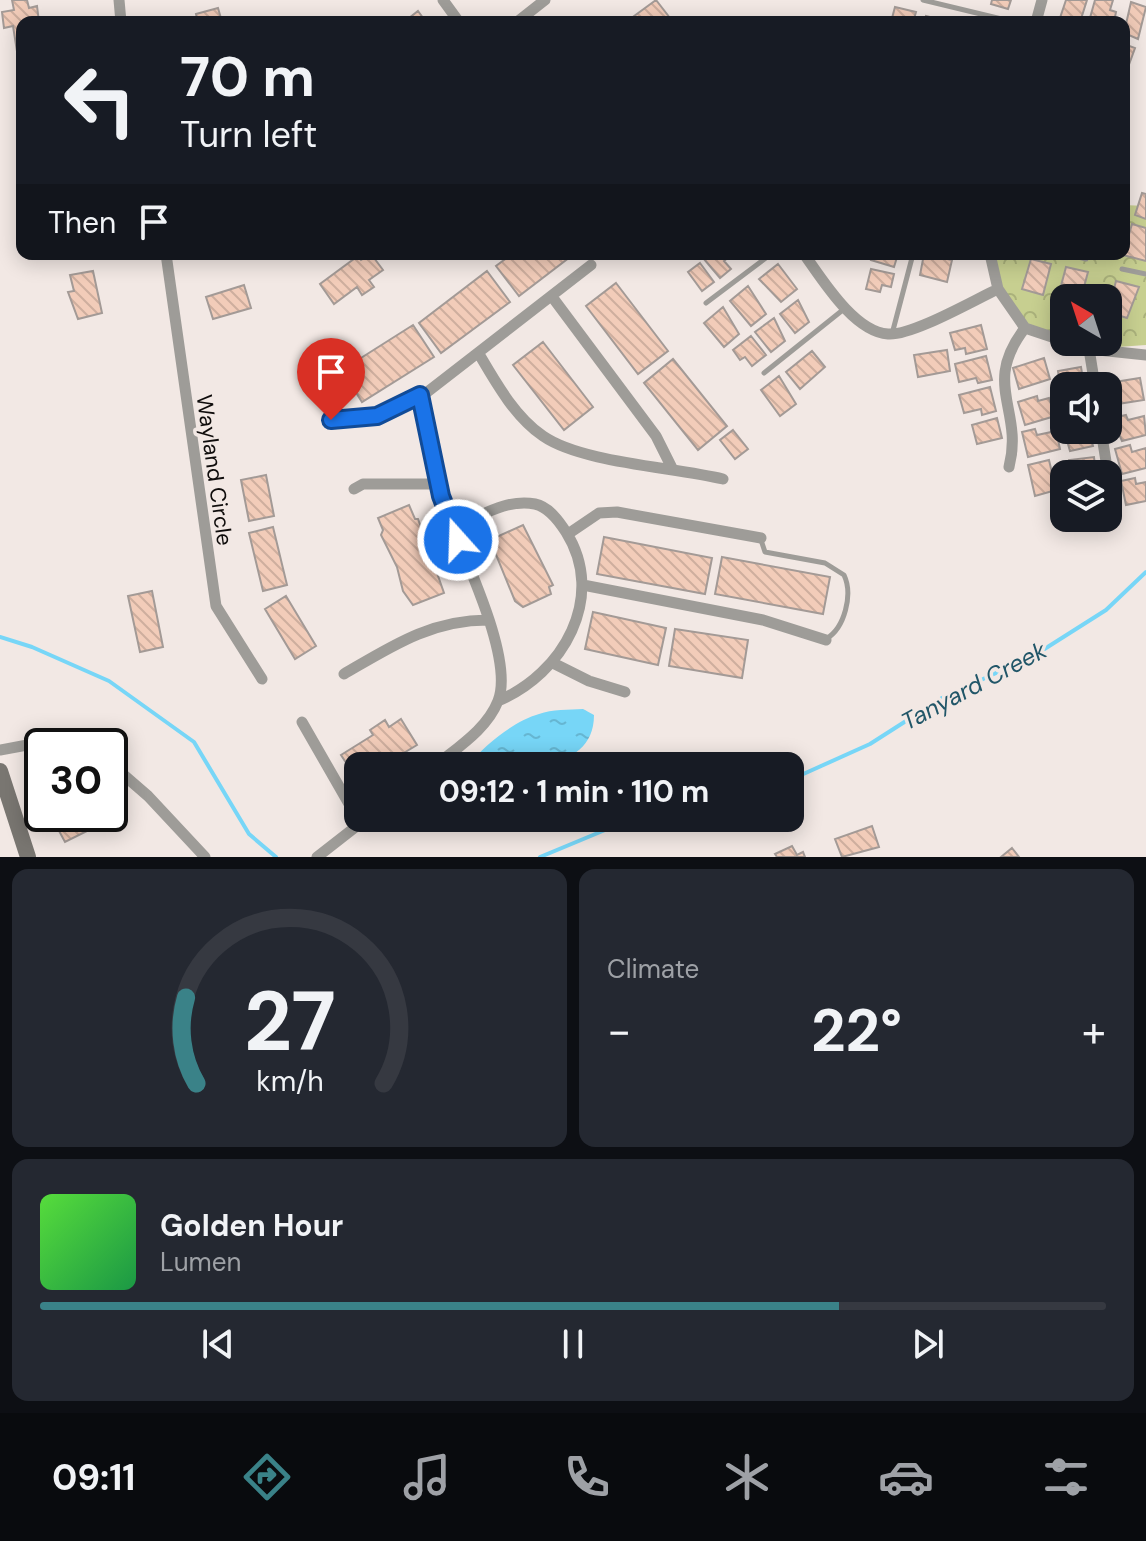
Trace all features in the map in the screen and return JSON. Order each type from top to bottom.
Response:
[{"type":"street","points":[[525,16],[545,0]]},
{"type":"street","name":"Wayland Circle","points":[[167,260],[216,606],[262,679]]},
{"type":"street","points":[[809,260],[845,308],[865,325],[892,334],[924,324],[998,289]]},
{"type":"street","points":[[991,260],[998,289],[1025,328],[1050,337]]},
{"type":"street","points":[[331,420],[377,416],[420,395],[553,298],[591,265]]},
{"type":"street","points":[[553,298],[656,436],[672,468]]},
{"type":"street","points":[[1009,467],[1014,450],[1004,362],[1025,328]]},
{"type":"street","points":[[1122,352],[1146,355]]},
{"type":"street","points":[[479,354],[511,403],[547,439],[576,450],[723,479]]},
{"type":"street","points":[[420,395],[438,484],[488,620],[500,667],[498,701],[483,726],[452,752]]},
{"type":"street","points":[[354,489],[363,484],[438,484]]},
{"type":"street","points":[[454,527],[493,509],[516,503],[535,503],[551,512],[578,553],[583,585],[570,635],[553,663],[536,681],[498,701]]},
{"type":"street","points":[[568,534],[599,513],[617,512],[761,538]]},
{"type":"street","points":[[583,585],[763,620],[826,640]]},
{"type":"street","points":[[344,674],[418,631],[458,620],[488,620]]},
{"type":"street","points":[[553,663],[589,681],[625,692]]},
{"type":"street","points":[[302,722],[344,788]]},
{"type":"street","points":[[0,750],[24,746]]},
{"type":"street","points":[[0,771],[28,857]]},
{"type":"street","points":[[128,779],[205,857]]},
{"type":"street","points":[[317,857],[349,832]]},
{"type":"lane","points":[[923,0],[989,16]]},
{"type":"lane","points":[[706,303],[763,260]]},
{"type":"lane","points":[[892,334],[911,260]]},
{"type":"lane","points":[[1122,269],[1146,274]]},
{"type":"lane","points":[[764,373],[845,308]]},
{"type":"lane","points":[[761,538],[765,552],[825,563],[844,575],[847,606],[842,623],[826,640]]},
{"type":"green space","points":[[1130,205],[1146,206],[1146,345],[1122,347],[1122,284],[1050,284],[1050,335],[1019,320],[1007,302],[996,260],[1130,260]]},
{"type":"water","points":[[583,709],[594,715],[590,735],[580,749],[575,752],[480,752],[519,722],[549,711]]},
{"type":"building","points":[[12,0],[27,0],[29,8],[37,6],[38,16],[16,16],[16,45],[13,26],[4,28],[2,12],[14,10]]},
{"type":"building","points":[[656,0],[668,16],[634,16]]},
{"type":"building","points":[[992,0],[1011,0],[1008,9],[991,4]]},
{"type":"building","points":[[1066,0],[1087,0],[1082,16],[1061,16]]},
{"type":"building","points":[[1095,0],[1113,0],[1110,10],[1116,12],[1115,16],[1091,16]]},
{"type":"building","points":[[1131,2],[1146,7],[1138,39],[1130,36],[1128,16]]},
{"type":"building","points":[[895,7],[916,12],[915,16],[893,16]]},
{"type":"building","points":[[218,8],[220,16],[196,16]]},
{"type":"building","points":[[1142,193],[1146,194],[1146,219],[1135,215]]},
{"type":"building","points":[[1132,224],[1146,228],[1146,261],[1130,257]]},
{"type":"building","points":[[353,260],[376,260],[383,270],[369,280],[374,287],[362,295],[357,287],[334,304],[320,284]]},
{"type":"building","points":[[504,260],[566,260],[519,296],[496,266]]},
{"type":"building","points":[[705,260],[725,260],[731,269],[720,278]]},
{"type":"building","points":[[871,260],[896,260],[894,267]]},
{"type":"building","points":[[923,260],[952,260],[947,282],[920,275]]},
{"type":"building","points":[[1031,260],[1051,264],[1043,295],[1022,289]]},
{"type":"building","points":[[700,263],[714,282],[702,291],[688,272]]},
{"type":"building","points":[[778,264],[797,289],[781,302],[759,279]]},
{"type":"building","points":[[1066,267],[1088,272],[1085,284],[1061,284]]},
{"type":"building","points":[[871,269],[894,274],[891,287],[882,285],[880,292],[866,289]]},
{"type":"building","points":[[93,271],[102,313],[78,319],[68,292],[74,291],[70,275]]},
{"type":"building","points":[[487,271],[510,302],[441,353],[419,323]]},
{"type":"building","points":[[1116,281],[1139,287],[1127,318],[1122,316],[1122,284],[1115,284]]},
{"type":"building","points":[[616,283],[668,351],[638,374],[586,306]]},
{"type":"building","points":[[244,285],[251,308],[213,319],[206,297]]},
{"type":"building","points":[[748,286],[766,314],[751,326],[730,301]]},
{"type":"building","points":[[798,300],[809,322],[795,333],[780,314]]},
{"type":"building","points":[[723,307],[739,334],[724,347],[704,323]]},
{"type":"building","points":[[774,318],[785,341],[771,352],[755,332]]},
{"type":"building","points":[[413,325],[434,357],[362,402],[342,370]]},
{"type":"building","points":[[981,325],[987,349],[966,354],[965,348],[955,350],[950,333]]},
{"type":"building","points":[[751,336],[766,355],[752,366],[745,357],[740,360],[733,350]]},
{"type":"building","points":[[543,342],[593,407],[564,430],[513,365]]},
{"type":"building","points":[[947,350],[950,371],[918,377],[914,355]]},
{"type":"building","points":[[812,351],[825,367],[800,389],[786,372]]},
{"type":"building","points":[[986,356],[992,380],[978,383],[976,378],[959,382],[955,364]]},
{"type":"building","points":[[1044,358],[1050,379],[1019,389],[1013,368]]},
{"type":"building","points":[[673,359],[727,426],[698,450],[644,383]]},
{"type":"building","points":[[1081,367],[1082,372],[1058,372]]},
{"type":"building","points":[[779,376],[796,404],[780,416],[761,390]]},
{"type":"building","points":[[1140,378],[1144,400],[1122,403],[1122,381]]},
{"type":"building","points":[[990,387],[996,411],[982,415],[981,409],[964,413],[959,395]]},
{"type":"building","points":[[1037,396],[1038,401],[1049,398],[1050,418],[1025,425],[1018,402]]},
{"type":"building","points":[[1126,415],[1128,420],[1144,416],[1146,435],[1122,441],[1122,416]]},
{"type":"building","points":[[997,418],[1002,438],[977,444],[972,425]]},
{"type":"building","points":[[1035,429],[1037,435],[1050,432],[1050,444],[1059,444],[1060,449],[1028,457],[1022,432]]},
{"type":"building","points":[[733,430],[748,449],[735,459],[720,440]]},
{"type":"building","points":[[1068,444],[1092,444],[1093,446],[1070,451]]},
{"type":"building","points":[[1130,445],[1132,452],[1146,448],[1146,468],[1122,474],[1122,460],[1118,460],[1115,449]]},
{"type":"building","points":[[1049,460],[1050,492],[1035,496],[1028,465]]},
{"type":"building","points":[[266,475],[274,516],[249,521],[241,480]]},
{"type":"building","points":[[1135,478],[1136,484],[1146,482],[1146,501],[1126,505],[1122,481]]},
{"type":"building","points":[[409,505],[415,519],[418,519],[444,593],[413,605],[403,591],[397,567],[381,535],[383,530],[378,518]]},
{"type":"building","points":[[523,525],[553,585],[549,587],[551,594],[523,607],[515,601],[490,540]]},
{"type":"building","points":[[273,527],[287,585],[263,591],[249,533]]},
{"type":"building","points":[[604,537],[712,558],[705,594],[597,574]]},
{"type":"building","points":[[722,557],[830,577],[823,614],[715,594]]},
{"type":"building","points":[[152,591],[163,647],[140,652],[128,596]]},
{"type":"building","points":[[286,596],[316,646],[295,659],[265,609]]},
{"type":"building","points":[[593,612],[666,628],[658,665],[585,649]]},
{"type":"building","points":[[675,629],[748,640],[742,678],[669,666]]},
{"type":"building","points":[[401,719],[417,745],[405,752],[346,752],[373,735],[370,730],[385,720],[389,727]]},
{"type":"building","points":[[872,826],[879,847],[842,857],[835,839]]},
{"type":"building","points":[[60,832],[85,832],[65,842]]},
{"type":"building","points":[[792,846],[797,855],[803,852],[805,857],[777,857],[775,854]]},
{"type":"building","points":[[1012,848],[1019,857],[1001,857]]},
{"type":"waterway","name":"Tanyard Creek","points":[[804,774],[870,744],[942,698],[1035,655],[1106,610],[1146,572]]},
{"type":"waterway","name":"Tanyard Creek","points":[[0,637],[32,647],[109,681],[194,742],[249,834],[276,857]]},
{"type":"waterway","name":"Tanyard Creek","points":[[540,857],[600,832]]},
{"type":"route","points":[[331,420],[360,420],[377,416],[420,395],[441,496],[458,540]]}]
